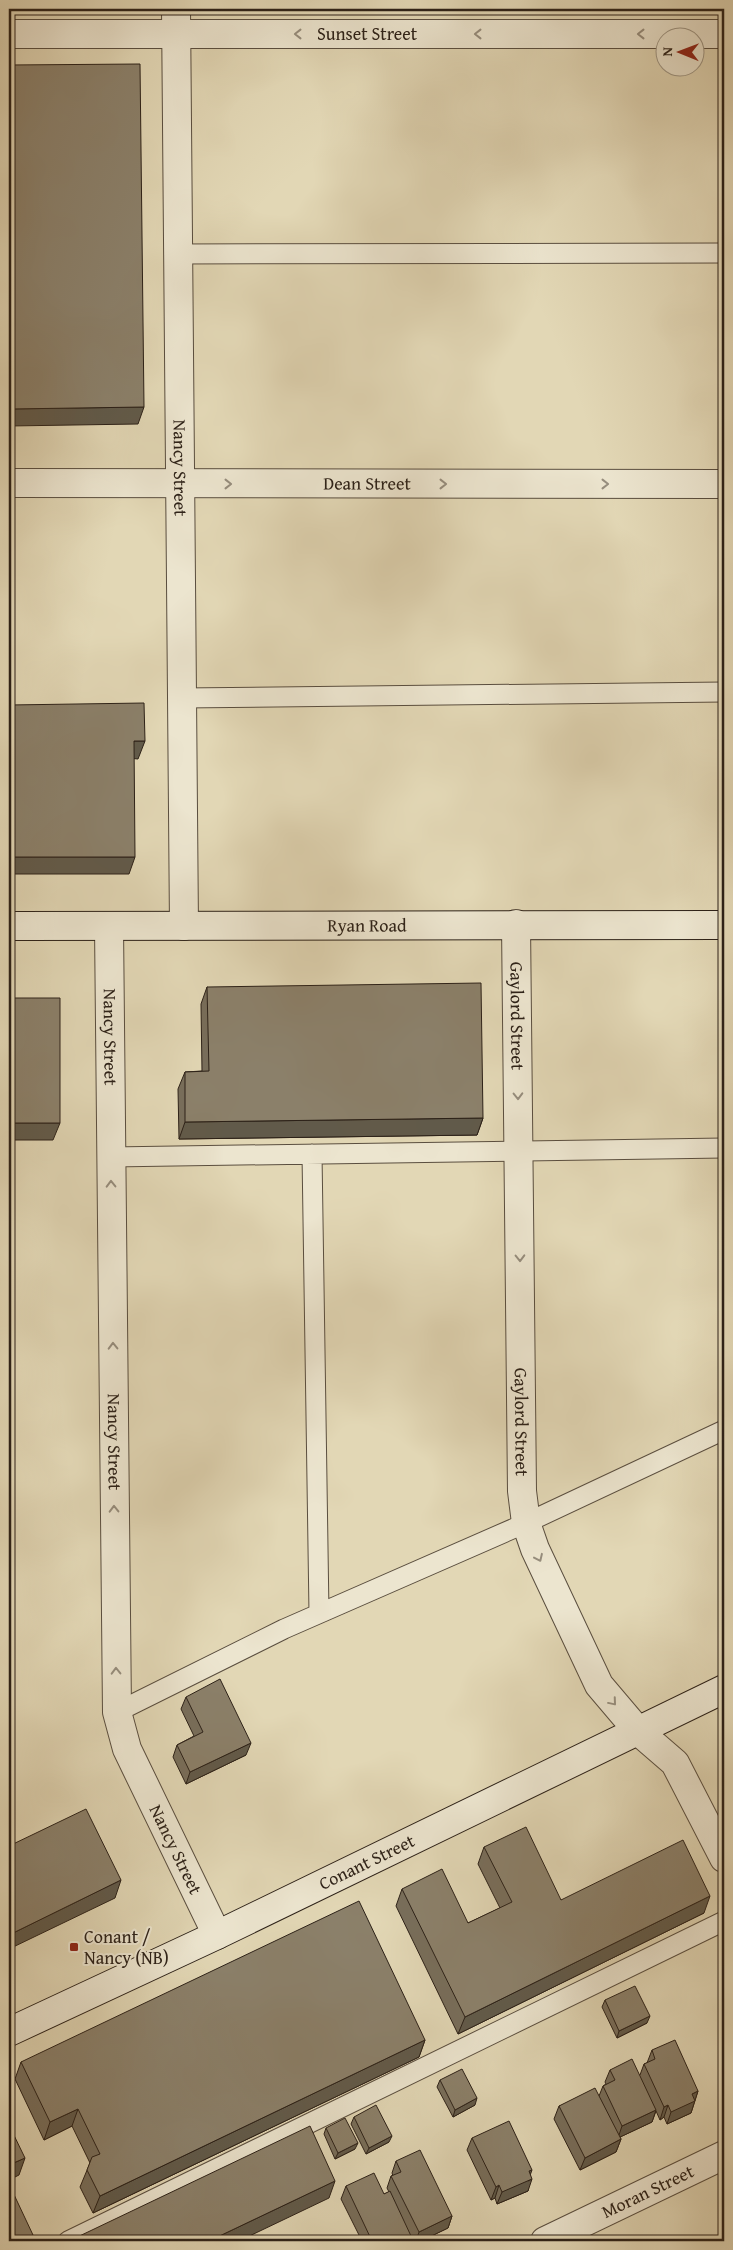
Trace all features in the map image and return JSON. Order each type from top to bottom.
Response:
[{"type":"street","name":"Sunset Street","points":[[9,34],[176,22],[724,34]]},
{"type":"street","name":"Nancy Street","points":[[176,22],[184,926]]},
{"type":"street","name":"Dean Street","points":[[9,483],[724,484]]},
{"type":"street","name":"Ryan Road","points":[[9,926],[516,924],[724,926]]},
{"type":"street","name":"Gaylord Street","points":[[516,924],[522,1491],[526,1523],[535,1549],[599,1685],[638,1731],[675,1763],[724,1858]]},
{"type":"street","name":"Nancy Street","points":[[109,926],[118,1716],[127,1749],[217,1935]]},
{"type":"street","name":"Conant Street","points":[[9,2032],[217,1935],[724,1689]]},
{"type":"street","name":"Moran Street","points":[[545,2241],[724,2155]]},
{"type":"lane","points":[[177,254],[724,253]]},
{"type":"lane","points":[[181,698],[724,692]]},
{"type":"lane","points":[[111,1157],[724,1148]]},
{"type":"lane","points":[[312,1154],[319,1614]]},
{"type":"lane","points":[[118,1716],[319,1614],[526,1523],[724,1430]]},
{"type":"lane","points":[[68,2241],[724,1922]]},
{"type":"building","points":[[140,64],[144,407],[9,409],[9,65]]},
{"type":"building","points":[[144,703],[145,741],[134,741],[135,857],[9,857],[9,705]]},
{"type":"building","points":[[481,983],[483,1118],[185,1122],[185,1072],[209,1071],[207,987]]},
{"type":"building","points":[[9,998],[60,998],[60,1123],[9,1123]]},
{"type":"building","points":[[220,1679],[251,1743],[190,1772],[177,1745],[203,1732],[186,1697]]},
{"type":"building","points":[[86,1809],[121,1880],[9,1935],[9,1846]]},
{"type":"building","points":[[526,1827],[561,1900],[683,1840],[710,1896],[465,2017],[402,1889],[442,1869],[468,1923],[512,1902],[484,1847]]},
{"type":"building","points":[[359,1901],[425,2040],[100,2196],[87,2170],[92,2157],[100,2154],[78,2109],[50,2122],[21,2062]]},
{"type":"building","points":[[635,1986],[650,2016],[619,2031],[605,2000]]},
{"type":"building","points":[[675,2040],[698,2091],[692,2094],[695,2101],[671,2112],[668,2105],[664,2107],[644,2064],[655,2059],[652,2050]]},
{"type":"building","points":[[632,2059],[656,2110],[622,2126],[603,2086],[615,2080],[610,2070]]},
{"type":"building","points":[[462,2069],[477,2098],[455,2110],[440,2080]]},
{"type":"building","points":[[595,2088],[621,2139],[585,2158],[559,2106]]},
{"type":"building","points":[[376,2105],[392,2136],[369,2148],[354,2117]]},
{"type":"building","points":[[345,2118],[358,2143],[338,2153],[326,2128]]},
{"type":"building","points":[[509,2121],[532,2170],[529,2171],[532,2179],[502,2192],[499,2185],[496,2187],[472,2138]]},
{"type":"building","points":[[9,2125],[25,2158],[9,2165]]},
{"type":"building","points":[[310,2126],[335,2181],[209,2241],[69,2241]]},
{"type":"building","points":[[420,2150],[452,2216],[419,2232],[391,2176],[401,2172],[396,2161]]},
{"type":"building","points":[[374,2173],[384,2194],[390,2191],[411,2236],[400,2241],[372,2241],[346,2186]]},
{"type":"building","points":[[9,2184],[33,2235],[19,2241],[9,2241]]},
{"type":"place","name":"Conant / Nancy (NB)","points":[[74,1947]]}]
